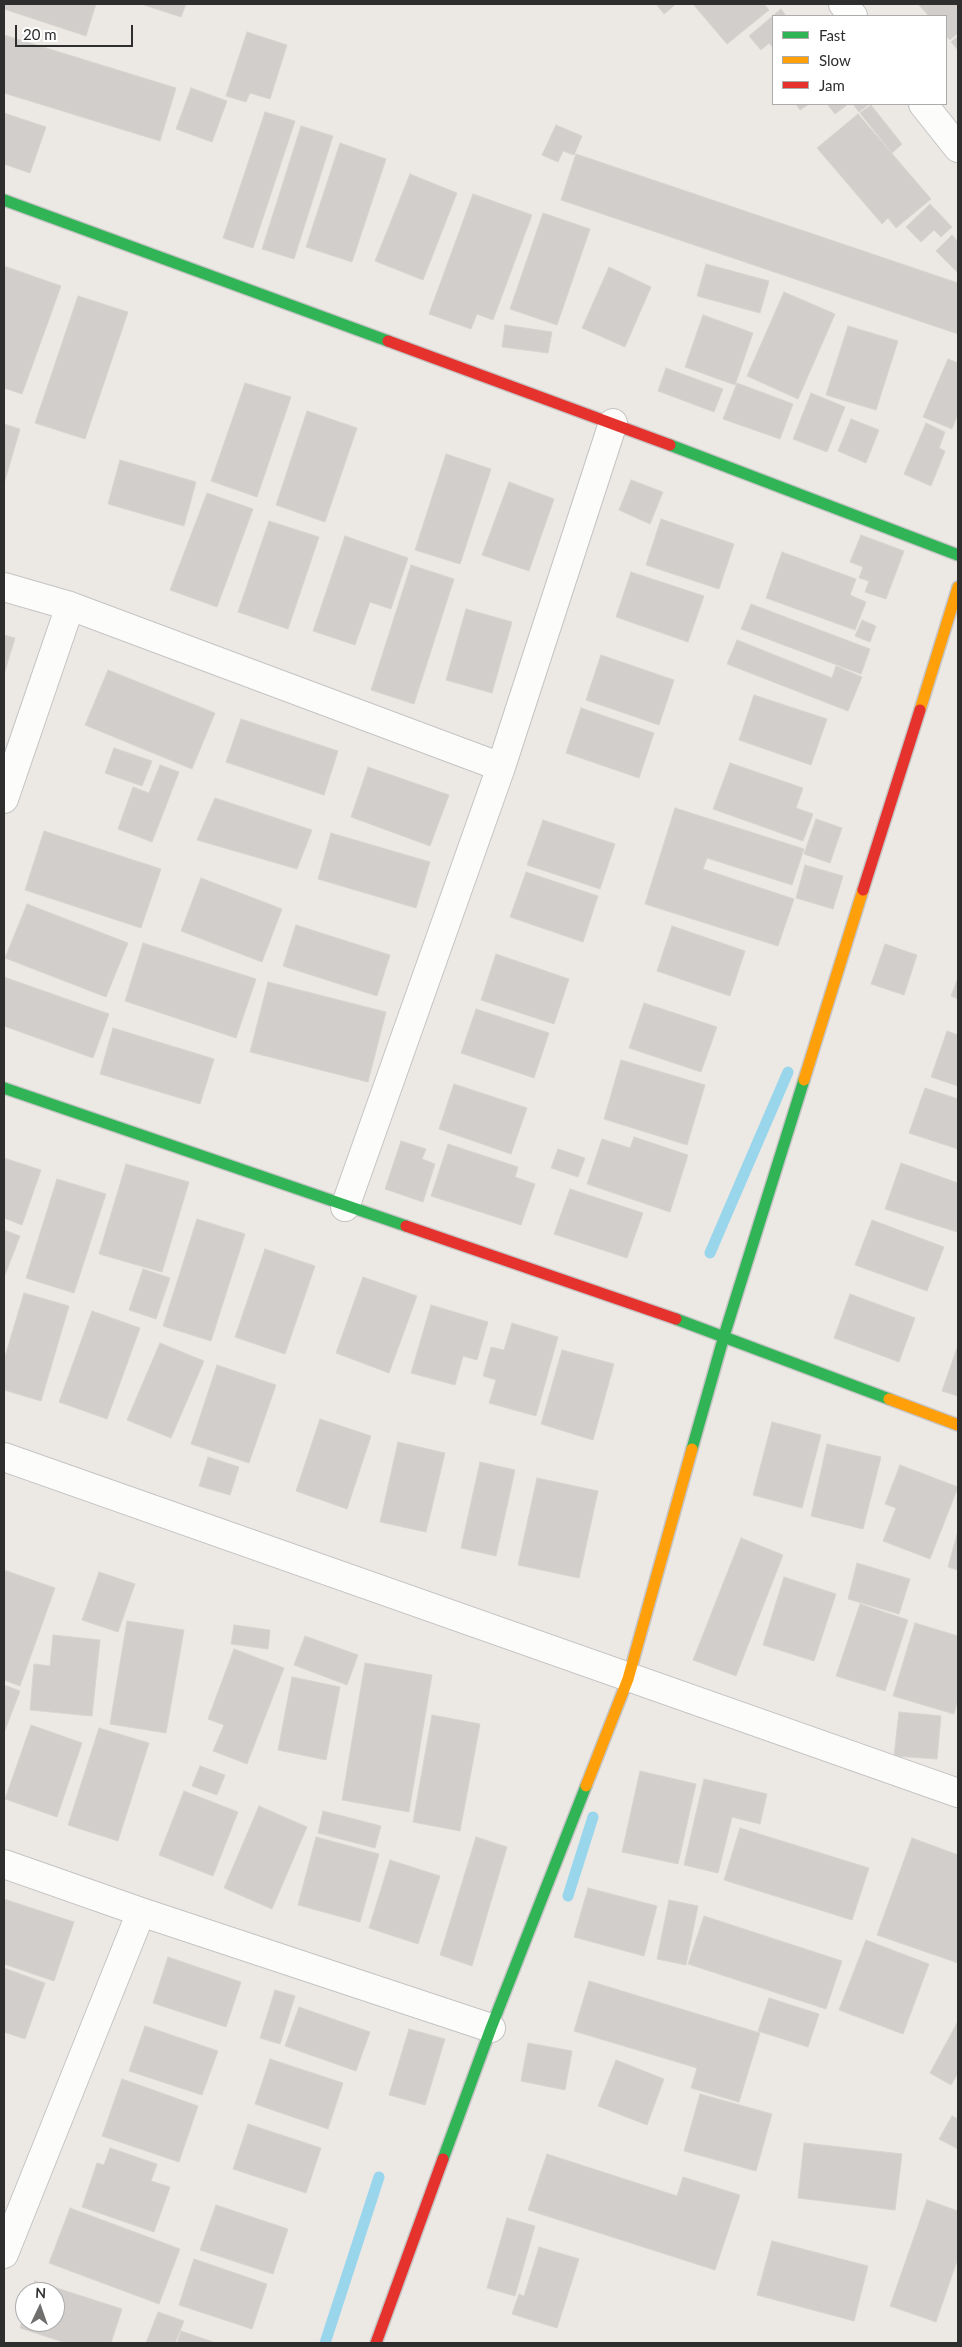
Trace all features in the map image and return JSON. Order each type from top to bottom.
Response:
[{"type":"street","points":[[844,4],[852,15]]},
{"type":"street","points":[[924,105],[958,148]]},
{"type":"street","points":[[4,200],[613,423],[958,555]]},
{"type":"street","points":[[345,1207],[501,767],[613,423]]},
{"type":"street","points":[[4,587],[70,606],[501,767]]},
{"type":"street","points":[[376,2343],[491,2028],[628,1678],[724,1336],[958,587]]},
{"type":"street","points":[[4,799],[70,606]]},
{"type":"street","points":[[4,1088],[724,1336],[958,1425]]},
{"type":"street","points":[[4,1457],[958,1793]]},
{"type":"street","points":[[4,1864],[141,1912],[491,2028]]},
{"type":"street","points":[[4,2254],[141,1912]]},
{"type":"building","points":[[4,4],[96,4],[86,36],[4,9]]},
{"type":"building","points":[[141,4],[186,4],[181,17]]},
{"type":"building","points":[[656,4],[676,4],[664,14]]},
{"type":"building","points":[[693,4],[764,4],[769,10],[727,44]]},
{"type":"building","points":[[918,4],[958,4],[958,33],[950,40],[947,37],[947,15],[928,15]]},
{"type":"building","points":[[781,9],[785,15],[774,15]]},
{"type":"building","points":[[772,17],[772,47],[769,43],[761,50],[749,36]]},
{"type":"building","points":[[247,32],[287,45],[270,99],[250,93],[246,102],[226,96]]},
{"type":"building","points":[[4,35],[176,88],[160,141],[4,93]]},
{"type":"building","points":[[958,36],[958,50],[951,42]]},
{"type":"building","points":[[191,88],[227,101],[212,142],[176,129]]},
{"type":"building","points":[[797,105],[808,105],[800,110]]},
{"type":"building","points":[[828,105],[847,105],[835,114]]},
{"type":"building","points":[[854,105],[868,105],[859,112]]},
{"type":"building","points":[[871,105],[902,144],[892,153],[860,113]]},
{"type":"building","points":[[265,112],[295,121],[253,248],[223,238]]},
{"type":"building","points":[[4,113],[46,127],[30,173],[4,164]]},
{"type":"building","points":[[858,114],[931,199],[896,228],[888,218],[882,224],[817,148]]},
{"type":"building","points":[[556,125],[582,136],[574,155],[563,151],[558,162],[542,155]]},
{"type":"building","points":[[301,126],[333,136],[294,259],[262,249]]},
{"type":"building","points":[[340,143],[386,159],[352,262],[306,247]]},
{"type":"building","points":[[576,154],[958,283],[958,334],[561,200]]},
{"type":"building","points":[[410,174],[457,193],[423,280],[375,261]]},
{"type":"building","points":[[473,194],[532,215],[493,320],[477,314],[471,329],[429,314]]},
{"type":"building","points":[[930,204],[952,227],[941,237],[934,230],[921,242],[906,227]]},
{"type":"building","points":[[543,213],[590,229],[557,325],[510,309]]},
{"type":"building","points":[[952,235],[958,242],[958,273],[936,251]]},
{"type":"building","points":[[706,264],[769,281],[760,313],[697,296]]},
{"type":"building","points":[[4,266],[61,286],[22,394],[4,388]]},
{"type":"building","points":[[609,267],[651,287],[625,347],[582,328]]},
{"type":"building","points":[[784,292],[835,314],[798,399],[747,376]]},
{"type":"building","points":[[78,296],[128,312],[85,439],[35,423]]},
{"type":"building","points":[[703,315],[753,333],[735,385],[685,367]]},
{"type":"building","points":[[505,325],[552,332],[548,353],[502,347]]},
{"type":"building","points":[[848,326],[898,341],[876,410],[826,395]]},
{"type":"building","points":[[948,359],[958,363],[958,414],[952,429],[923,417]]},
{"type":"building","points":[[666,368],[723,389],[714,412],[658,391]]},
{"type":"building","points":[[245,383],[291,397],[257,497],[211,481]]},
{"type":"building","points":[[737,383],[793,404],[780,439],[723,419]]},
{"type":"building","points":[[811,393],[845,407],[827,452],[793,439]]},
{"type":"building","points":[[307,411],[357,428],[325,522],[276,505]]},
{"type":"building","points":[[851,419],[879,430],[866,463],[838,451]]},
{"type":"building","points":[[926,423],[945,432],[939,448],[945,451],[931,486],[904,474]]},
{"type":"building","points":[[4,424],[20,429],[4,484]]},
{"type":"building","points":[[446,454],[491,469],[460,564],[415,550]]},
{"type":"building","points":[[120,460],[196,482],[184,526],[108,504]]},
{"type":"building","points":[[631,480],[663,492],[650,524],[619,510]]},
{"type":"building","points":[[509,482],[554,499],[529,571],[482,555]]},
{"type":"building","points":[[207,493],[253,509],[217,607],[170,590]]},
{"type":"building","points":[[661,519],[734,544],[719,589],[646,565]]},
{"type":"building","points":[[269,521],[319,537],[288,629],[238,612]]},
{"type":"building","points":[[861,535],[904,551],[886,599],[865,592],[869,581],[859,578],[863,567],[850,562]]},
{"type":"building","points":[[345,536],[408,558],[391,609],[370,602],[355,645],[313,631]]},
{"type":"building","points":[[782,552],[856,579],[850,595],[866,602],[855,630],[766,598]]},
{"type":"building","points":[[411,565],[454,579],[414,704],[371,690]]},
{"type":"building","points":[[631,572],[704,596],[688,642],[616,617]]},
{"type":"building","points":[[751,604],[870,649],[861,674],[741,629]]},
{"type":"building","points":[[466,609],[512,622],[492,693],[446,680]]},
{"type":"building","points":[[862,620],[876,626],[870,642],[855,636]]},
{"type":"building","points":[[4,635],[15,638],[4,674]]},
{"type":"building","points":[[737,640],[832,678],[836,666],[862,677],[848,711],[727,664]]},
{"type":"building","points":[[601,655],[674,680],[659,725],[586,700]]},
{"type":"building","points":[[108,670],[215,713],[192,769],[85,725]]},
{"type":"building","points":[[754,695],[827,719],[811,765],[739,740]]},
{"type":"building","points":[[581,708],[654,733],[639,778],[566,753]]},
{"type":"building","points":[[241,719],[338,751],[324,795],[226,762]]},
{"type":"building","points":[[114,748],[152,761],[142,786],[105,773]]},
{"type":"building","points":[[730,763],[803,788],[796,808],[813,814],[803,841],[713,809]]},
{"type":"building","points":[[160,765],[179,772],[152,842],[118,829],[133,787],[149,793]]},
{"type":"building","points":[[368,767],[449,795],[430,846],[351,817]]},
{"type":"building","points":[[215,798],[312,830],[297,869],[197,840]]},
{"type":"building","points":[[675,808],[804,849],[792,885],[707,858],[703,869],[794,899],[778,946],[645,904]]},
{"type":"building","points":[[816,819],[842,828],[830,863],[804,854]]},
{"type":"building","points":[[543,820],[615,844],[600,889],[527,865]]},
{"type":"building","points":[[44,831],[161,869],[141,928],[25,890]]},
{"type":"building","points":[[331,833],[430,862],[416,908],[318,879]]},
{"type":"building","points":[[805,865],[843,876],[833,909],[796,898]]},
{"type":"building","points":[[526,872],[598,896],[583,942],[510,917]]},
{"type":"building","points":[[201,878],[282,909],[262,962],[181,931]]},
{"type":"building","points":[[27,904],[128,943],[106,997],[5,958]]},
{"type":"building","points":[[296,925],[390,955],[377,996],[283,966]]},
{"type":"building","points":[[672,926],[745,951],[730,996],[657,971]]},
{"type":"building","points":[[143,943],[256,979],[236,1038],[125,1001]]},
{"type":"building","points":[[885,944],[917,955],[904,995],[871,984]]},
{"type":"building","points":[[496,954],[569,979],[554,1024],[481,1000]]},
{"type":"building","points":[[4,977],[109,1014],[93,1058],[4,1026]]},
{"type":"building","points":[[958,978],[958,999],[951,996]]},
{"type":"building","points":[[268,982],[386,1012],[368,1082],[250,1052]]},
{"type":"building","points":[[644,1003],[717,1027],[701,1072],[629,1048]]},
{"type":"building","points":[[476,1009],[549,1033],[534,1078],[461,1053]]},
{"type":"building","points":[[113,1028],[214,1059],[200,1104],[100,1074]]},
{"type":"building","points":[[947,1031],[958,1035],[958,1086],[931,1077]]},
{"type":"building","points":[[621,1060],[705,1085],[687,1145],[604,1119]]},
{"type":"building","points":[[454,1084],[527,1108],[511,1154],[439,1129]]},
{"type":"building","points":[[925,1088],[958,1099],[958,1149],[909,1133]]},
{"type":"building","points":[[634,1137],[688,1155],[670,1212],[587,1184],[602,1139],[630,1148]]},
{"type":"building","points":[[401,1141],[426,1149],[422,1159],[435,1164],[423,1202],[385,1189]]},
{"type":"building","points":[[448,1144],[518,1167],[515,1177],[535,1184],[521,1225],[431,1196]]},
{"type":"building","points":[[558,1149],[585,1158],[578,1177],[551,1168]]},
{"type":"building","points":[[4,1158],[41,1170],[22,1225],[4,1218]]},
{"type":"building","points":[[901,1163],[958,1183],[957,1232],[885,1209]]},
{"type":"building","points":[[126,1164],[189,1182],[162,1272],[99,1254]]},
{"type":"building","points":[[57,1179],[106,1194],[74,1293],[26,1278]]},
{"type":"building","points":[[570,1189],[643,1213],[627,1258],[554,1234]]},
{"type":"building","points":[[197,1219],[245,1234],[211,1341],[163,1326]]},
{"type":"building","points":[[872,1220],[944,1247],[927,1291],[855,1265]]},
{"type":"building","points":[[4,1230],[20,1236],[5,1275],[4,1275]]},
{"type":"building","points":[[265,1249],[315,1266],[285,1354],[235,1337]]},
{"type":"building","points":[[143,1269],[170,1278],[156,1319],[129,1310]]},
{"type":"building","points":[[363,1277],[417,1296],[389,1373],[336,1353]]},
{"type":"building","points":[[24,1293],[69,1306],[41,1401],[4,1390],[4,1360]]},
{"type":"building","points":[[850,1294],[915,1318],[899,1362],[834,1338]]},
{"type":"building","points":[[431,1305],[488,1322],[477,1360],[463,1356],[455,1385],[411,1373]]},
{"type":"building","points":[[92,1311],[140,1328],[107,1419],[59,1402]]},
{"type":"building","points":[[512,1323],[558,1337],[536,1416],[489,1403],[496,1380],[483,1376],[491,1347],[504,1350]]},
{"type":"building","points":[[160,1343],[204,1361],[171,1438],[127,1420]]},
{"type":"building","points":[[958,1345],[958,1396],[942,1391]]},
{"type":"building","points":[[562,1350],[614,1364],[593,1440],[541,1424]]},
{"type":"building","points":[[217,1365],[276,1385],[249,1463],[191,1444]]},
{"type":"building","points":[[320,1419],[371,1436],[347,1509],[296,1491]]},
{"type":"building","points":[[772,1422],[821,1435],[802,1508],[753,1495]]},
{"type":"building","points":[[398,1442],[445,1453],[426,1532],[380,1522]]},
{"type":"building","points":[[827,1444],[881,1457],[863,1529],[811,1516]]},
{"type":"building","points":[[208,1457],[239,1467],[230,1495],[199,1486]]},
{"type":"building","points":[[480,1462],[515,1470],[496,1556],[461,1548]]},
{"type":"building","points":[[900,1465],[958,1487],[930,1559],[883,1541],[896,1508],[885,1504]]},
{"type":"building","points":[[537,1478],[598,1491],[579,1578],[518,1565]]},
{"type":"building","points":[[958,1531],[958,1570],[948,1567]]},
{"type":"building","points":[[741,1538],[783,1555],[736,1676],[693,1660]]},
{"type":"building","points":[[857,1563],[910,1579],[899,1614],[848,1599]]},
{"type":"building","points":[[4,1570],[55,1588],[20,1686],[4,1680]]},
{"type":"building","points":[[99,1572],[135,1584],[118,1632],[82,1620]]},
{"type":"building","points":[[784,1577],[836,1594],[814,1661],[763,1645]]},
{"type":"building","points":[[860,1604],[908,1620],[885,1691],[836,1676]]},
{"type":"building","points":[[127,1621],[184,1630],[166,1733],[110,1724]]},
{"type":"building","points":[[915,1623],[958,1636],[958,1699],[954,1714],[893,1696]]},
{"type":"building","points":[[234,1625],[270,1630],[268,1649],[231,1644]]},
{"type":"building","points":[[53,1635],[100,1640],[92,1716],[30,1710],[34,1664],[50,1666]]},
{"type":"building","points":[[305,1636],[358,1655],[347,1685],[294,1665]]},
{"type":"building","points":[[234,1649],[284,1668],[247,1764],[213,1751],[224,1725],[208,1719]]},
{"type":"building","points":[[365,1663],[432,1675],[409,1812],[342,1800]]},
{"type":"building","points":[[292,1677],[340,1687],[326,1760],[278,1750]]},
{"type":"building","points":[[4,1685],[20,1691],[4,1733]]},
{"type":"building","points":[[899,1712],[941,1716],[937,1759],[894,1756]]},
{"type":"building","points":[[432,1715],[480,1724],[460,1831],[413,1822]]},
{"type":"building","points":[[31,1725],[82,1743],[57,1817],[5,1799]]},
{"type":"building","points":[[99,1728],[149,1743],[118,1841],[68,1825]]},
{"type":"building","points":[[200,1766],[225,1775],[217,1795],[192,1786]]},
{"type":"building","points":[[640,1771],[696,1784],[678,1864],[622,1852]]},
{"type":"building","points":[[704,1779],[767,1794],[760,1824],[732,1817],[718,1873],[684,1865]]},
{"type":"building","points":[[184,1791],[238,1812],[213,1876],[159,1855]]},
{"type":"building","points":[[259,1806],[307,1827],[272,1909],[224,1888]]},
{"type":"building","points":[[323,1811],[381,1826],[375,1848],[318,1833]]},
{"type":"building","points":[[740,1828],[869,1868],[852,1920],[724,1880]]},
{"type":"building","points":[[316,1837],[379,1854],[360,1922],[298,1905]]},
{"type":"building","points":[[476,1837],[507,1847],[472,1966],[440,1955]]},
{"type":"building","points":[[912,1838],[958,1855],[958,1963],[877,1935]]},
{"type":"building","points":[[390,1860],[440,1876],[418,1944],[369,1928]]},
{"type":"building","points":[[588,1888],[657,1906],[644,1956],[574,1937]]},
{"type":"building","points":[[4,1899],[74,1922],[54,1981],[4,1964]]},
{"type":"building","points":[[669,1900],[698,1906],[686,1965],[657,1959]]},
{"type":"building","points":[[704,1916],[842,1961],[826,2009],[688,1964]]},
{"type":"building","points":[[866,1940],[929,1964],[903,2034],[839,2010]]},
{"type":"building","points":[[168,1957],[241,1982],[226,2027],[153,2003]]},
{"type":"building","points":[[4,1968],[45,1983],[25,2039],[4,2032]]},
{"type":"building","points":[[589,1981],[760,2033],[739,2102],[691,2088],[697,2068],[574,2031]]},
{"type":"building","points":[[275,1990],[295,1996],[280,2044],[260,2038]]},
{"type":"building","points":[[769,1998],[819,2014],[808,2047],[758,2031]]},
{"type":"building","points":[[299,2007],[370,2032],[356,2071],[285,2046]]},
{"type":"building","points":[[957,2023],[958,2073],[951,2085],[930,2073]]},
{"type":"building","points":[[145,2026],[218,2051],[202,2095],[129,2071]]},
{"type":"building","points":[[409,2029],[445,2039],[425,2105],[389,2095]]},
{"type":"building","points":[[528,2043],[572,2051],[565,2090],[521,2081]]},
{"type":"building","points":[[270,2059],[343,2083],[328,2129],[255,2104]]},
{"type":"building","points":[[616,2060],[664,2079],[647,2125],[598,2106]]},
{"type":"building","points":[[122,2079],[198,2106],[179,2162],[102,2136]]},
{"type":"building","points":[[700,2094],[772,2114],[756,2171],[684,2151]]},
{"type":"building","points":[[952,2116],[958,2119],[958,2149],[939,2139]]},
{"type":"building","points":[[248,2124],[321,2148],[306,2193],[233,2169]]},
{"type":"building","points":[[804,2143],[902,2154],[895,2210],[798,2198]]},
{"type":"building","points":[[110,2148],[157,2164],[151,2181],[170,2187],[154,2232],[82,2207],[97,2163],[104,2165]]},
{"type":"building","points":[[547,2154],[677,2196],[683,2177],[740,2195],[715,2270],[528,2210]]},
{"type":"building","points":[[927,2200],[958,2211],[958,2258],[936,2322],[890,2306]]},
{"type":"building","points":[[216,2205],[288,2229],[273,2274],[200,2250]]},
{"type":"building","points":[[70,2208],[180,2249],[159,2304],[49,2263]]},
{"type":"building","points":[[507,2218],[535,2226],[515,2296],[487,2288]]},
{"type":"building","points":[[772,2241],[868,2266],[854,2321],[757,2295]]},
{"type":"building","points":[[539,2247],[579,2259],[557,2328],[512,2314],[519,2294],[524,2296]]},
{"type":"building","points":[[194,2259],[267,2284],[252,2329],[179,2305]]},
{"type":"building","points":[[65,2291],[122,2309],[111,2343],[66,2343],[32,2332],[65,2332]]},
{"type":"building","points":[[158,2312],[184,2321],[175,2343],[146,2343]]},
{"type":"building","points":[[181,2331],[216,2343],[177,2343]]},
{"type":"waterway","points":[[710,1253],[788,1072]]},
{"type":"waterway","points":[[568,1896],[593,1817]]},
{"type":"waterway","points":[[325,2343],[379,2177]]},
{"type":"traffic: fast","points":[[4,200],[388,341]]},
{"type":"traffic: fast","points":[[670,445],[958,555]]},
{"type":"traffic: fast","points":[[692,1449],[724,1336],[804,1080]]},
{"type":"traffic: fast","points":[[4,1088],[406,1226]]},
{"type":"traffic: fast","points":[[676,1319],[889,1399]]},
{"type":"traffic: fast","points":[[443,2159],[491,2028],[586,1786]]},
{"type":"traffic: slow","points":[[920,710],[958,587]]},
{"type":"traffic: slow","points":[[804,1080],[863,890]]},
{"type":"traffic: slow","points":[[889,1399],[958,1425]]},
{"type":"traffic: slow","points":[[586,1786],[628,1679],[692,1449]]},
{"type":"traffic: jam","points":[[388,341],[670,445]]},
{"type":"traffic: jam","points":[[863,890],[920,710]]},
{"type":"traffic: jam","points":[[406,1226],[676,1319]]},
{"type":"traffic: jam","points":[[376,2343],[443,2159]]}]
